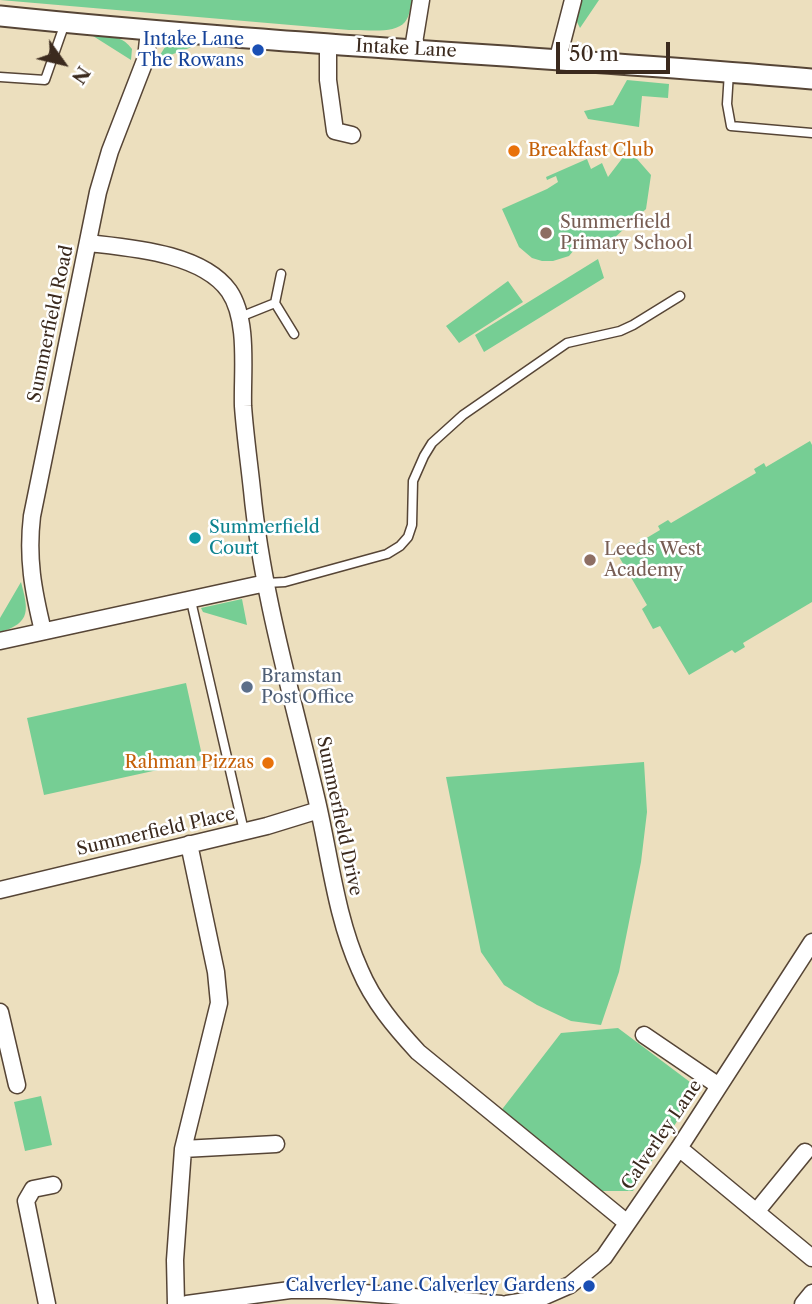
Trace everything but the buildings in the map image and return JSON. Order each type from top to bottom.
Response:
[{"type":"street","points":[[413,48],[421,0]]},
{"type":"street","points":[[558,58],[573,0]]},
{"type":"street","name":"Intake Lane","points":[[0,16],[149,31],[558,58],[812,79]]},
{"type":"street","name":"Summerfield Road","points":[[43,631],[29,554],[30,536],[88,243],[110,151],[145,58],[149,31]]},
{"type":"street","points":[[328,44],[328,80],[335,131],[352,135]]},
{"type":"street","name":"Summerfield Drive","points":[[88,243],[139,250],[204,268],[229,292],[240,317],[243,407],[254,519],[266,583],[340,908],[351,946],[372,993],[395,1027],[418,1052],[626,1222]]},
{"type":"street","points":[[0,641],[266,583]]},
{"type":"street","name":"Summerfield Place","points":[[0,890],[244,831],[319,810]]},
{"type":"street","points":[[176,1304],[175,1260],[183,1149],[219,1003],[216,972],[189,844]]},
{"type":"street","name":"Calverley Lane","points":[[507,1304],[537,1302],[570,1285],[604,1257],[679,1148],[812,942]]},
{"type":"street","points":[[0,1012],[17,1085]]},
{"type":"street","points":[[644,1035],[719,1086]]},
{"type":"street","points":[[183,1149],[276,1144]]},
{"type":"street","points":[[679,1148],[812,1258]]},
{"type":"street","points":[[756,1212],[805,1152]]},
{"type":"street","points":[[47,1304],[26,1201],[33,1189],[53,1185]]},
{"type":"street","points":[[187,1304],[302,1290],[501,1304]]},
{"type":"street","points":[[803,1304],[812,1293]]},
{"type":"lane","points":[[0,77],[45,80],[65,23]]},
{"type":"lane","points":[[729,72],[727,104],[731,127],[812,133]]},
{"type":"lane","points":[[281,274],[275,303],[294,334]]},
{"type":"lane","points":[[266,583],[285,582],[387,554],[400,546],[408,537],[412,525],[411,498],[417,468],[432,443],[454,422],[567,343],[620,331],[680,296]]},
{"type":"lane","points":[[240,317],[275,303]]},
{"type":"lane","points":[[191,601],[244,831]]},
{"type":"green space","points":[[0,0],[412,0],[405,22],[394,29],[378,31]]},
{"type":"green space","points":[[581,0],[599,0],[580,28],[576,20]]},
{"type":"green space","points":[[93,36],[110,36],[124,41],[132,49],[131,60]]},
{"type":"green space","points":[[179,41],[200,44],[157,60],[165,47]]},
{"type":"green space","points":[[627,80],[669,84],[668,98],[642,96],[639,127],[588,119],[584,111],[613,105]]},
{"type":"green space","points":[[627,152],[651,175],[646,209],[613,239],[602,241],[584,238],[569,256],[553,261],[532,258],[519,247],[502,209],[547,189],[558,182],[556,176],[547,180],[546,177],[587,159],[591,169],[602,163],[608,177]]},
{"type":"green space","points":[[598,259],[604,278],[484,352],[475,335]]},
{"type":"green space","points":[[508,281],[523,302],[459,343],[446,326]]},
{"type":"green space","points":[[810,441],[812,602],[743,643],[745,647],[735,653],[732,650],[689,675],[660,626],[653,629],[642,609],[647,605],[618,555],[660,530],[658,526],[668,520],[671,523],[756,473],[754,469],[764,463],[766,467]]},
{"type":"green space","points":[[21,582],[26,607],[23,619],[0,632],[0,618]]},
{"type":"green space","points":[[242,599],[247,625],[203,612],[201,608]]},
{"type":"green space","points":[[186,683],[203,760],[44,795],[27,718]]},
{"type":"green space","points":[[644,762],[647,812],[641,862],[619,972],[601,1025],[571,1021],[504,985],[481,952],[446,777]]},
{"type":"green space","points":[[618,1028],[698,1088],[633,1191],[595,1191],[500,1112],[561,1033]]},
{"type":"green space","points":[[41,1096],[52,1145],[25,1151],[14,1102]]},
{"type":"place","name":"Intake Lane The Rowans","points":[[258,50]]},
{"type":"place","name":"Breakfast Club","points":[[514,151]]},
{"type":"place","name":"Summerfield Primary School","points":[[546,233]]},
{"type":"place","name":"Summerfield Court","points":[[195,538]]},
{"type":"place","name":"Leeds West Academy","points":[[590,560]]},
{"type":"place","name":"Bramstan Post Office","points":[[247,687]]},
{"type":"place","name":"Rahman Pizzas","points":[[268,763]]},
{"type":"place","name":"Calverley Lane Calverley Gardens","points":[[589,1286]]}]
